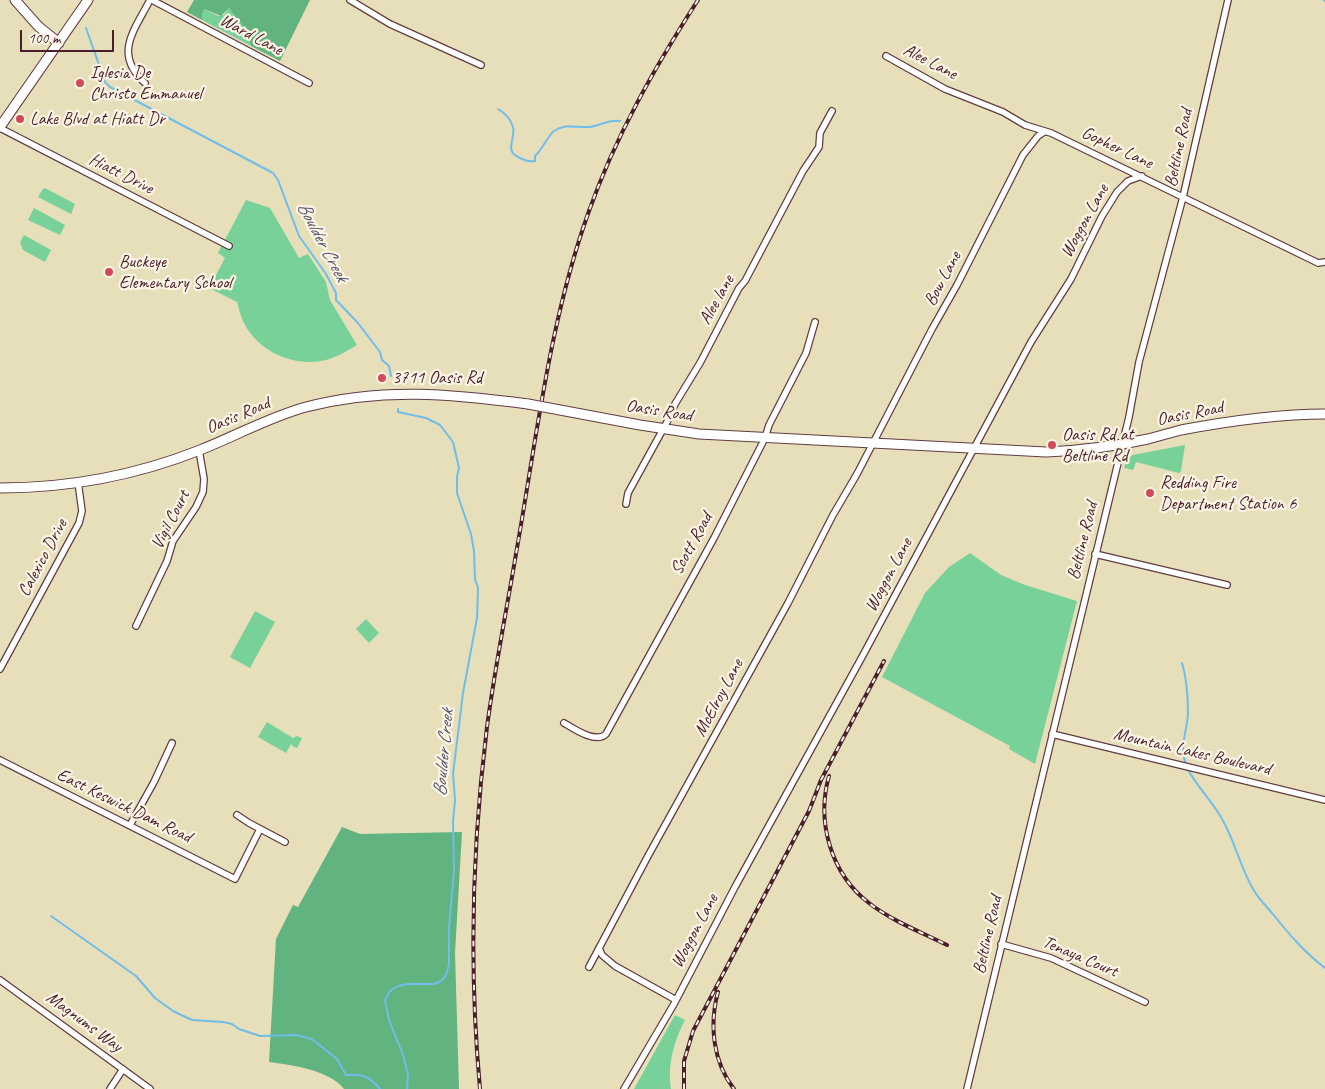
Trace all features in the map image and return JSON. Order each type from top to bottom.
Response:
[{"type":"main road","points":[[15,0],[38,26],[58,43]]},
{"type":"main road","points":[[0,127],[88,0]]},
{"type":"main road","name":"Oasis Road","points":[[0,488],[48,486],[137,470],[199,450],[289,412],[368,395],[399,393],[450,395],[528,404],[699,434],[1053,452],[1122,443],[1233,421],[1325,414]]},
{"type":"street","name":"Ward Lane","points":[[151,0],[309,83]]},
{"type":"street","points":[[145,84],[133,69],[127,56],[130,42],[151,0]]},
{"type":"street","points":[[350,0],[359,2],[390,24],[481,65]]},
{"type":"street","name":"Beltline Road","points":[[967,1089],[1122,443],[1141,354],[1183,197],[1228,0]]},
{"type":"street","name":"Alee Lane","points":[[886,56],[945,88],[960,94]]},
{"type":"street","name":"Gopher Lane","points":[[960,94],[1003,112],[1025,125],[1051,133],[1318,263],[1325,262]]},
{"type":"street","name":"Alee lane","points":[[626,504],[628,493],[676,404],[700,363],[734,297],[745,281],[803,171],[819,147],[820,133],[832,111]]},
{"type":"street","name":"Hiatt Drive","points":[[0,127],[229,246]]},
{"type":"street","name":"Bow Lane","points":[[872,443],[957,285],[1023,154],[1038,136],[1044,132]]},
{"type":"street","name":"Woggon Lane","points":[[624,1089],[676,1000],[735,887],[862,658],[972,449],[1031,342],[1071,279],[1102,216],[1117,192],[1128,181],[1142,176]]},
{"type":"street","name":"Scott Road","points":[[564,723],[598,738],[606,734],[636,675],[714,538],[765,438],[769,425],[806,353],[815,322]]},
{"type":"street","name":"McElroy Lane","points":[[589,966],[788,603],[872,443]]},
{"type":"street","name":"Vigil Court","points":[[136,626],[166,561],[173,541],[202,496],[204,479],[199,450]]},
{"type":"street","name":"Calexico Drive","points":[[0,670],[79,524],[82,511],[78,482]]},
{"type":"street","points":[[1095,554],[1227,585]]},
{"type":"street","name":"Mountain Lakes Boulevard","points":[[1052,734],[1325,800]]},
{"type":"street","points":[[130,825],[154,782],[172,742]]},
{"type":"street","name":"East Keswick Dam Road","points":[[0,760],[235,879],[260,829]]},
{"type":"street","points":[[237,815],[285,842]]},
{"type":"street","name":"Tenaya Court","points":[[1001,944],[1051,958],[1145,1002]]},
{"type":"street","points":[[599,948],[602,955],[615,966],[676,1000]]},
{"type":"street","name":"Magnums Way","points":[[0,980],[150,1089]]},
{"type":"street","points":[[110,1089],[123,1069]]},
{"type":"green space","points":[[194,0],[310,0],[280,61],[251,46],[246,30],[229,8],[221,16],[204,9],[202,20],[187,12]]},
{"type":"green space","points":[[229,8],[243,25],[251,46],[202,20],[201,13],[204,9],[218,16],[224,15]]},
{"type":"green space","points":[[45,188],[75,204],[71,214],[38,197]]},
{"type":"green space","points":[[246,200],[270,208],[299,258],[308,254],[326,282],[330,300],[357,345],[334,357],[314,362],[301,362],[277,355],[257,341],[249,332],[242,319],[237,302],[209,288],[225,258],[218,253]]},
{"type":"green space","points":[[34,208],[65,225],[60,235],[28,220]]},
{"type":"green space","points":[[24,235],[51,250],[45,262],[23,250],[20,242]]},
{"type":"green space","points":[[1185,445],[1181,471],[1179,473],[1136,462],[1133,470],[1124,468],[1127,459],[1133,455]]},
{"type":"green space","points":[[970,553],[1001,575],[1025,585],[1077,601],[1035,764],[1009,749],[1010,746],[882,677],[925,593],[949,567]]},
{"type":"green space","points":[[255,611],[275,622],[250,668],[230,657]]},
{"type":"green space","points":[[366,619],[379,633],[369,643],[356,629]]},
{"type":"green space","points":[[267,722],[293,738],[297,736],[302,738],[297,748],[291,744],[286,753],[258,737]]},
{"type":"green space","points":[[342,827],[360,834],[462,832],[455,953],[459,1089],[344,1089],[329,1077],[320,1073],[269,1062],[276,939],[293,905],[298,907]]},
{"type":"green space","points":[[675,1015],[685,1020],[672,1054],[671,1089],[634,1089]]},
{"type":"waterway","name":"Boulder Creek","points":[[86,28],[105,82],[110,87],[273,173],[278,180],[299,236],[326,274],[336,293],[336,300],[358,323],[380,352],[382,360],[389,366],[391,376]]},
{"type":"waterway","points":[[498,109],[507,117],[513,127],[512,152],[520,158],[531,161],[535,161],[535,156],[550,135],[558,129],[567,126],[589,127],[612,121],[620,121]]},
{"type":"waterway","name":"Boulder Creek","points":[[398,409],[398,412],[426,418],[440,425],[453,442],[459,468],[457,493],[471,534],[475,579],[478,588],[477,618],[463,693],[453,774],[455,800],[453,821],[454,870],[449,927],[449,965],[446,975],[441,981],[434,984],[398,986],[390,991],[385,1000],[389,1020],[403,1055],[408,1074],[407,1089]]},
{"type":"waterway","points":[[1182,663],[1188,701],[1183,746],[1186,764]]},
{"type":"waterway","points":[[1187,768],[1222,819],[1248,881],[1257,895],[1297,942],[1325,968]]},
{"type":"waterway","points":[[51,916],[136,976],[155,998],[173,1011],[192,1020],[232,1024],[239,1029],[260,1036],[297,1035],[311,1039],[337,1059],[346,1075],[366,1077],[373,1081],[380,1089]]},
{"type":"railway","points":[[480,1089],[473,953],[475,863],[482,772],[494,682],[554,335],[576,252],[589,211],[611,155],[638,102],[698,0]]},
{"type":"railway","points":[[684,1089],[684,1061],[693,1031],[809,811],[821,780],[884,661]]},
{"type":"railway","points":[[829,776],[825,793],[826,829],[836,862],[845,877],[869,903],[897,921],[947,945]]},
{"type":"railway","points":[[718,992],[714,1017],[715,1043],[721,1067],[734,1089]]},
{"type":"place","name":"Iglesia De Christo Emmanuel","points":[[80,83]]},
{"type":"place","name":"Lake Blvd at Hiatt Dr","points":[[20,119]]},
{"type":"place","name":"Buckeye Elementary School","points":[[109,272]]},
{"type":"place","name":"3711 Oasis Rd","points":[[382,378]]},
{"type":"place","name":"Oasis Rd at Beltline Rd","points":[[1052,445]]},
{"type":"place","name":"Redding Fire Department Station 6","points":[[1150,493]]}]
